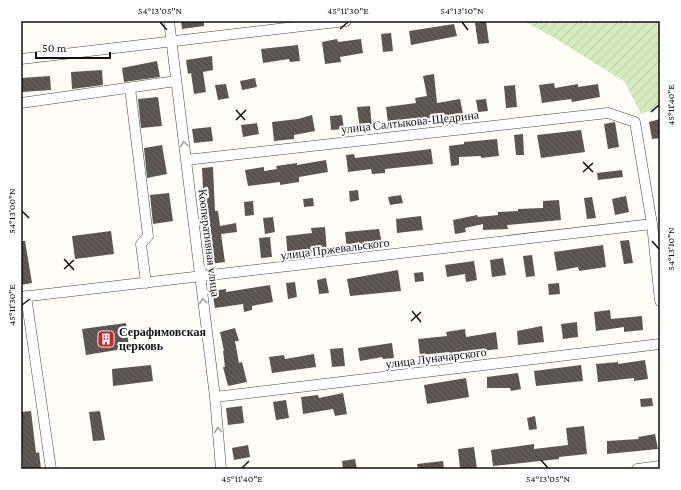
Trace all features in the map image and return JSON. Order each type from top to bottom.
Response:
[{"type":"street","name":"Кооперативная улица","points":[[169,21],[215,397],[222,469]]},
{"type":"street","points":[[21,59],[346,21]]},
{"type":"street","points":[[21,103],[176,81]]},
{"type":"street","points":[[130,88],[148,236],[141,244],[146,283]]},
{"type":"street","name":"улица Салтыкова-Щедрина","points":[[186,160],[608,113],[636,122],[652,224]]},
{"type":"street","points":[[652,224],[660,301]]},
{"type":"street","name":"улица Пржевальского","points":[[24,297],[200,278],[652,224]]},
{"type":"street","points":[[24,297],[51,469]]},
{"type":"street","name":"улица Луначарского","points":[[215,397],[660,344]]},
{"type":"street","points":[[637,469],[660,466]]},
{"type":"green space","points":[[523,21],[660,21],[660,107],[641,114],[625,82],[553,37]]},
{"type":"building","points":[[181,21],[204,21],[204,26],[182,29]]},
{"type":"building","points":[[486,21],[489,43],[478,44],[475,23]]},
{"type":"building","points":[[454,24],[457,36],[411,45],[409,31]]},
{"type":"building","points":[[391,33],[393,51],[383,52],[381,34]]},
{"type":"building","points":[[337,39],[338,42],[361,39],[363,53],[340,57],[341,62],[325,64],[322,42]]},
{"type":"building","points":[[298,45],[300,61],[290,62],[289,59],[263,63],[261,49]]},
{"type":"building","points":[[212,56],[213,70],[203,72],[206,92],[194,94],[191,73],[188,74],[186,60]]},
{"type":"building","points":[[157,61],[160,77],[124,82],[122,68]]},
{"type":"building","points":[[102,70],[103,85],[72,89],[71,72]]},
{"type":"building","points":[[434,74],[437,103],[460,99],[463,114],[388,123],[386,107],[416,103],[415,98],[427,96],[423,76]]},
{"type":"building","points":[[50,76],[51,90],[22,92],[21,78]]},
{"type":"building","points":[[255,78],[257,87],[242,90],[240,81]]},
{"type":"building","points":[[554,83],[555,88],[578,84],[578,87],[598,84],[600,97],[572,102],[571,99],[542,103],[539,85]]},
{"type":"building","points":[[226,84],[229,98],[218,100],[215,85]]},
{"type":"building","points":[[515,85],[517,107],[506,108],[504,86]]},
{"type":"building","points":[[158,97],[162,126],[141,128],[138,99]]},
{"type":"building","points":[[486,99],[488,111],[478,112],[476,100]]},
{"type":"building","points":[[370,106],[372,128],[360,129],[357,107]]},
{"type":"building","points":[[312,115],[315,131],[294,135],[294,139],[274,141],[272,122],[298,119]]},
{"type":"building","points":[[342,115],[344,129],[331,130],[330,116]]},
{"type":"building","points":[[660,119],[660,138],[652,139],[649,122]]},
{"type":"building","points":[[615,122],[619,147],[608,149],[604,124]]},
{"type":"building","points":[[257,123],[259,134],[243,137],[241,125]]},
{"type":"building","points":[[211,127],[213,141],[194,143],[192,129]]},
{"type":"building","points":[[581,130],[585,152],[541,158],[537,135]]},
{"type":"building","points":[[523,134],[524,155],[516,155],[514,135]]},
{"type":"building","points":[[497,139],[499,156],[481,158],[481,156],[459,157],[459,165],[451,166],[449,146],[464,144],[464,142]]},
{"type":"building","points":[[162,145],[167,174],[147,178],[144,148]]},
{"type":"building","points":[[431,149],[433,164],[385,169],[385,173],[372,174],[371,169],[348,172],[346,155],[354,154],[355,158]]},
{"type":"building","points":[[326,160],[328,172],[299,177],[299,182],[280,185],[280,182],[248,186],[245,170],[264,167],[264,171],[277,169],[276,166],[297,163],[297,165]]},
{"type":"building","points":[[213,167],[215,211],[218,211],[220,226],[236,223],[237,232],[221,234],[225,262],[210,264],[204,212],[202,168]]},
{"type":"building","points":[[622,170],[623,177],[598,180],[597,173]]},
{"type":"building","points":[[358,190],[359,200],[350,202],[349,191]]},
{"type":"building","points":[[169,193],[173,221],[153,224],[150,195]]},
{"type":"building","points":[[401,195],[403,203],[390,205],[388,197]]},
{"type":"building","points":[[626,196],[629,212],[615,215],[612,199]]},
{"type":"building","points":[[592,197],[596,218],[587,219],[584,198]]},
{"type":"building","points":[[313,198],[314,206],[304,207],[303,199]]},
{"type":"building","points":[[559,200],[561,220],[507,225],[508,229],[483,230],[483,224],[465,228],[466,232],[455,234],[453,220],[477,215],[478,217],[498,215],[498,212],[518,211],[518,209],[543,208],[543,201]]},
{"type":"building","points":[[253,201],[254,215],[245,216],[244,202]]},
{"type":"building","points":[[421,216],[423,230],[397,233],[396,219]]},
{"type":"building","points":[[273,217],[275,232],[265,234],[263,218]]},
{"type":"building","points":[[325,227],[327,251],[301,254],[301,256],[288,258],[286,236],[312,233],[311,228]]},
{"type":"building","points":[[379,229],[382,243],[347,249],[345,232]]},
{"type":"building","points":[[111,231],[114,254],[75,259],[72,236]]},
{"type":"building","points":[[270,237],[272,257],[261,258],[259,238]]},
{"type":"building","points":[[629,240],[633,263],[624,264],[620,241]]},
{"type":"building","points":[[21,241],[25,241],[32,283],[21,285]]},
{"type":"building","points":[[603,245],[606,267],[579,271],[578,267],[557,271],[554,252]]},
{"type":"building","points":[[532,255],[535,276],[526,277],[523,256]]},
{"type":"building","points":[[503,258],[506,275],[492,277],[490,260]]},
{"type":"building","points":[[474,261],[477,280],[466,282],[465,274],[447,277],[445,265]]},
{"type":"building","points":[[398,270],[401,291],[350,296],[347,279]]},
{"type":"building","points":[[423,272],[424,281],[415,282],[414,273]]},
{"type":"building","points":[[326,278],[329,293],[319,294],[317,280]]},
{"type":"building","points":[[295,282],[297,297],[288,299],[286,283]]},
{"type":"building","points":[[559,283],[560,294],[549,295],[548,284]]},
{"type":"building","points":[[270,285],[273,302],[252,306],[252,310],[244,312],[243,304],[215,308],[212,291],[226,289],[226,292]]},
{"type":"building","points":[[610,310],[611,319],[642,316],[643,330],[624,332],[624,327],[596,331],[594,312]]},
{"type":"building","points":[[577,322],[578,337],[563,339],[561,324]]},
{"type":"building","name":"Серафимовская церковь","points":[[126,323],[129,348],[86,355],[82,329]]},
{"type":"building","points":[[542,326],[544,342],[518,345],[517,331]]},
{"type":"building","points":[[235,328],[239,341],[235,341],[239,363],[242,362],[247,382],[228,386],[223,367],[225,367],[224,351],[220,332]]},
{"type":"building","points":[[465,329],[466,337],[496,332],[498,349],[450,355],[449,352],[420,355],[418,339],[447,336],[446,332]]},
{"type":"building","points":[[392,343],[394,358],[383,359],[382,357],[360,361],[358,348]]},
{"type":"building","points":[[343,348],[345,366],[332,367],[330,349]]},
{"type":"building","points":[[314,354],[316,367],[272,373],[269,357],[284,355],[285,359]]},
{"type":"building","points":[[645,360],[648,379],[634,381],[634,378],[598,382],[596,364],[618,362],[618,364]]},
{"type":"building","points":[[151,365],[153,381],[113,386],[112,369]]},
{"type":"building","points":[[581,365],[583,381],[536,386],[534,371]]},
{"type":"building","points":[[518,373],[521,389],[511,391],[510,388],[487,388],[487,377]]},
{"type":"building","points":[[466,378],[469,397],[427,404],[424,385]]},
{"type":"building","points":[[343,393],[347,414],[335,416],[333,409],[303,414],[301,397],[318,395],[319,398]]},
{"type":"building","points":[[652,398],[653,406],[641,407],[640,399]]},
{"type":"building","points":[[286,400],[289,418],[276,420],[273,402]]},
{"type":"building","points":[[242,406],[244,423],[228,425],[226,408]]},
{"type":"building","points":[[31,411],[36,453],[39,452],[41,469],[23,469],[21,412]]},
{"type":"building","points":[[100,411],[105,440],[93,441],[89,412]]},
{"type":"building","points":[[535,416],[537,429],[529,430],[527,418]]},
{"type":"building","points":[[584,426],[587,454],[559,457],[559,459],[493,466],[491,450],[534,444],[534,449],[568,445],[566,428]]},
{"type":"building","points":[[655,434],[658,449],[607,454],[607,441],[639,439],[638,437]]},
{"type":"building","points":[[248,445],[250,457],[234,460],[232,448]]},
{"type":"building","points":[[474,447],[477,469],[460,469],[458,449]]},
{"type":"building","points":[[355,459],[357,469],[343,469],[342,461]]},
{"type":"building","points":[[443,461],[444,469],[418,469],[417,464]]},
{"type":"place","name":"Серафимовская церковь","points":[[106,339]]}]
